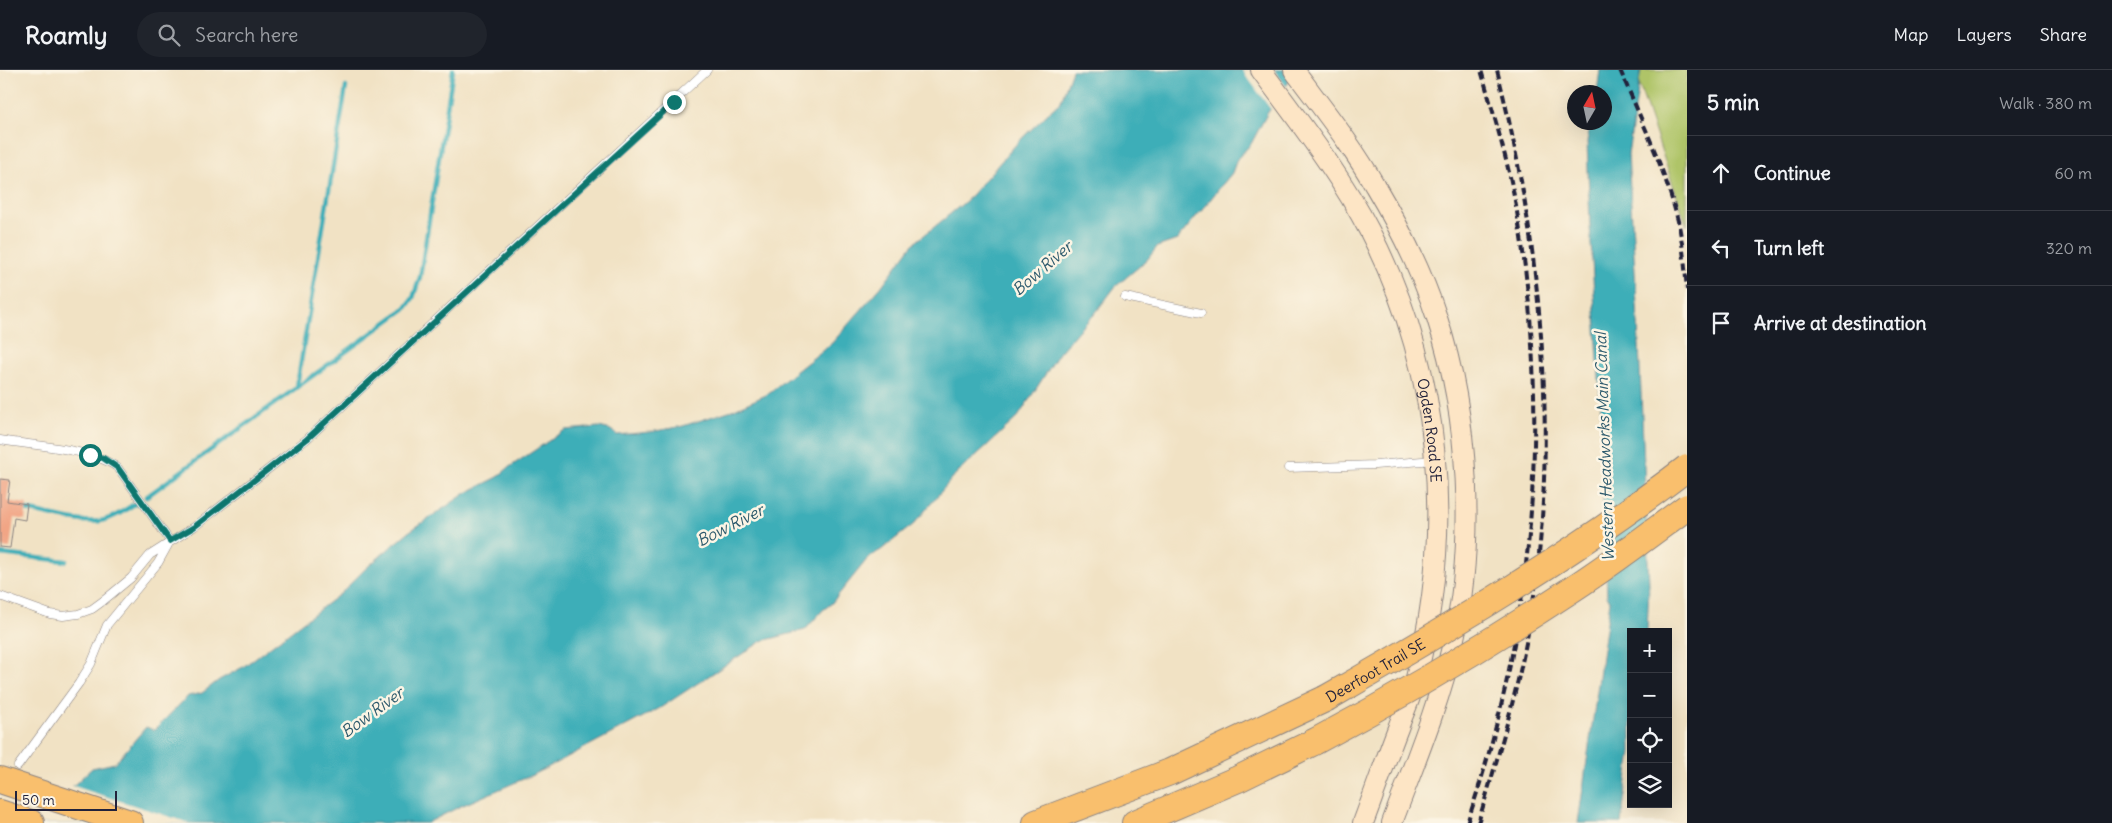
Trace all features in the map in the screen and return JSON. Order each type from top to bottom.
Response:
[{"type":"highway","name":"Deerfoot Trail SE","points":[[1036,823],[1170,772],[1325,699],[1438,634],[1541,569],[1653,494],[1687,468]]},
{"type":"highway","points":[[1135,823],[1238,779],[1390,702],[1564,594],[1687,507]]},
{"type":"highway","points":[[9,773],[130,823]]},
{"type":"highway","points":[[0,813],[31,823]]},
{"type":"street","name":"Ogden Road SE","points":[[1261,70],[1314,141],[1344,187],[1370,232],[1397,291],[1425,383],[1436,460],[1438,510],[1436,562],[1429,620],[1416,680],[1363,823]]},
{"type":"street","name":"Ogden Road SE","points":[[1294,70],[1375,184],[1420,273],[1437,319],[1453,381],[1462,443],[1466,543],[1461,595],[1453,642],[1434,712],[1392,823]]},
{"type":"lane","points":[[0,596],[50,614],[64,616],[78,614],[103,601],[131,578],[150,555],[194,527],[307,439],[707,70]]},
{"type":"lane","points":[[1126,297],[1201,313]]},
{"type":"lane","points":[[0,440],[90,455],[111,463],[118,468],[170,541]]},
{"type":"lane","points":[[1288,468],[1375,465],[1436,460]]},
{"type":"lane","points":[[9,773],[80,683],[91,664],[108,624],[158,563],[170,541]]},
{"type":"green space","points":[[1634,70],[1687,70],[1687,226]]},
{"type":"water","name":"Bow River","points":[[1072,70],[1297,70],[1267,114],[1251,144],[1237,159],[1232,173],[1177,240],[1157,247],[1147,260],[1115,287],[1094,315],[1059,353],[1018,417],[955,475],[914,524],[869,557],[831,604],[805,630],[762,641],[660,708],[537,773],[427,823],[26,823],[39,808],[57,793],[73,786],[92,768],[115,763],[146,727],[154,730],[188,696],[202,693],[219,680],[243,667],[340,594],[364,570],[407,533],[466,493],[498,477],[508,468],[565,430],[599,427],[611,430],[617,435],[650,432],[683,426],[732,410],[766,395],[832,343],[881,287],[912,245],[966,201],[1019,141],[1061,101]]},
{"type":"water","name":"Western Headworks Main Canal","points":[[1600,70],[1641,70],[1628,154],[1638,321],[1649,584],[1647,628],[1627,628],[1627,780],[1621,823],[1578,823],[1610,601],[1607,595],[1603,502],[1604,463],[1587,141],[1589,130],[1612,130],[1612,85],[1598,85]]},
{"type":"pier","points":[[1242,70],[1274,70],[1288,89],[1272,111]]},
{"type":"pier","points":[[70,785],[189,823],[98,823],[55,791]]},
{"type":"pier","points":[[37,807],[87,823],[24,823]]},
{"type":"building","points":[[0,479],[10,480],[7,501],[27,504],[25,520],[14,518],[10,548],[0,547]]},
{"type":"waterway","points":[[146,497],[406,308],[413,298],[420,277],[453,70]]},
{"type":"waterway","points":[[297,386],[346,87]]},
{"type":"waterway","points":[[26,510],[92,522],[110,518],[136,503]]},
{"type":"waterway","points":[[0,554],[66,561]]},
{"type":"railway","points":[[1467,823],[1490,749],[1508,673],[1522,597],[1530,521],[1534,443],[1533,366],[1527,289],[1517,212],[1506,158],[1481,70]]},
{"type":"railway","points":[[1478,823],[1520,673],[1530,622],[1539,553],[1544,484],[1545,414],[1542,344],[1535,275],[1513,138],[1497,70]]},
{"type":"railway","points":[[1620,70],[1652,144],[1673,202],[1681,238],[1687,290]]},
{"type":"route","points":[[90,455],[103,458],[118,468],[170,541],[194,527],[307,439],[674,102]]}]
